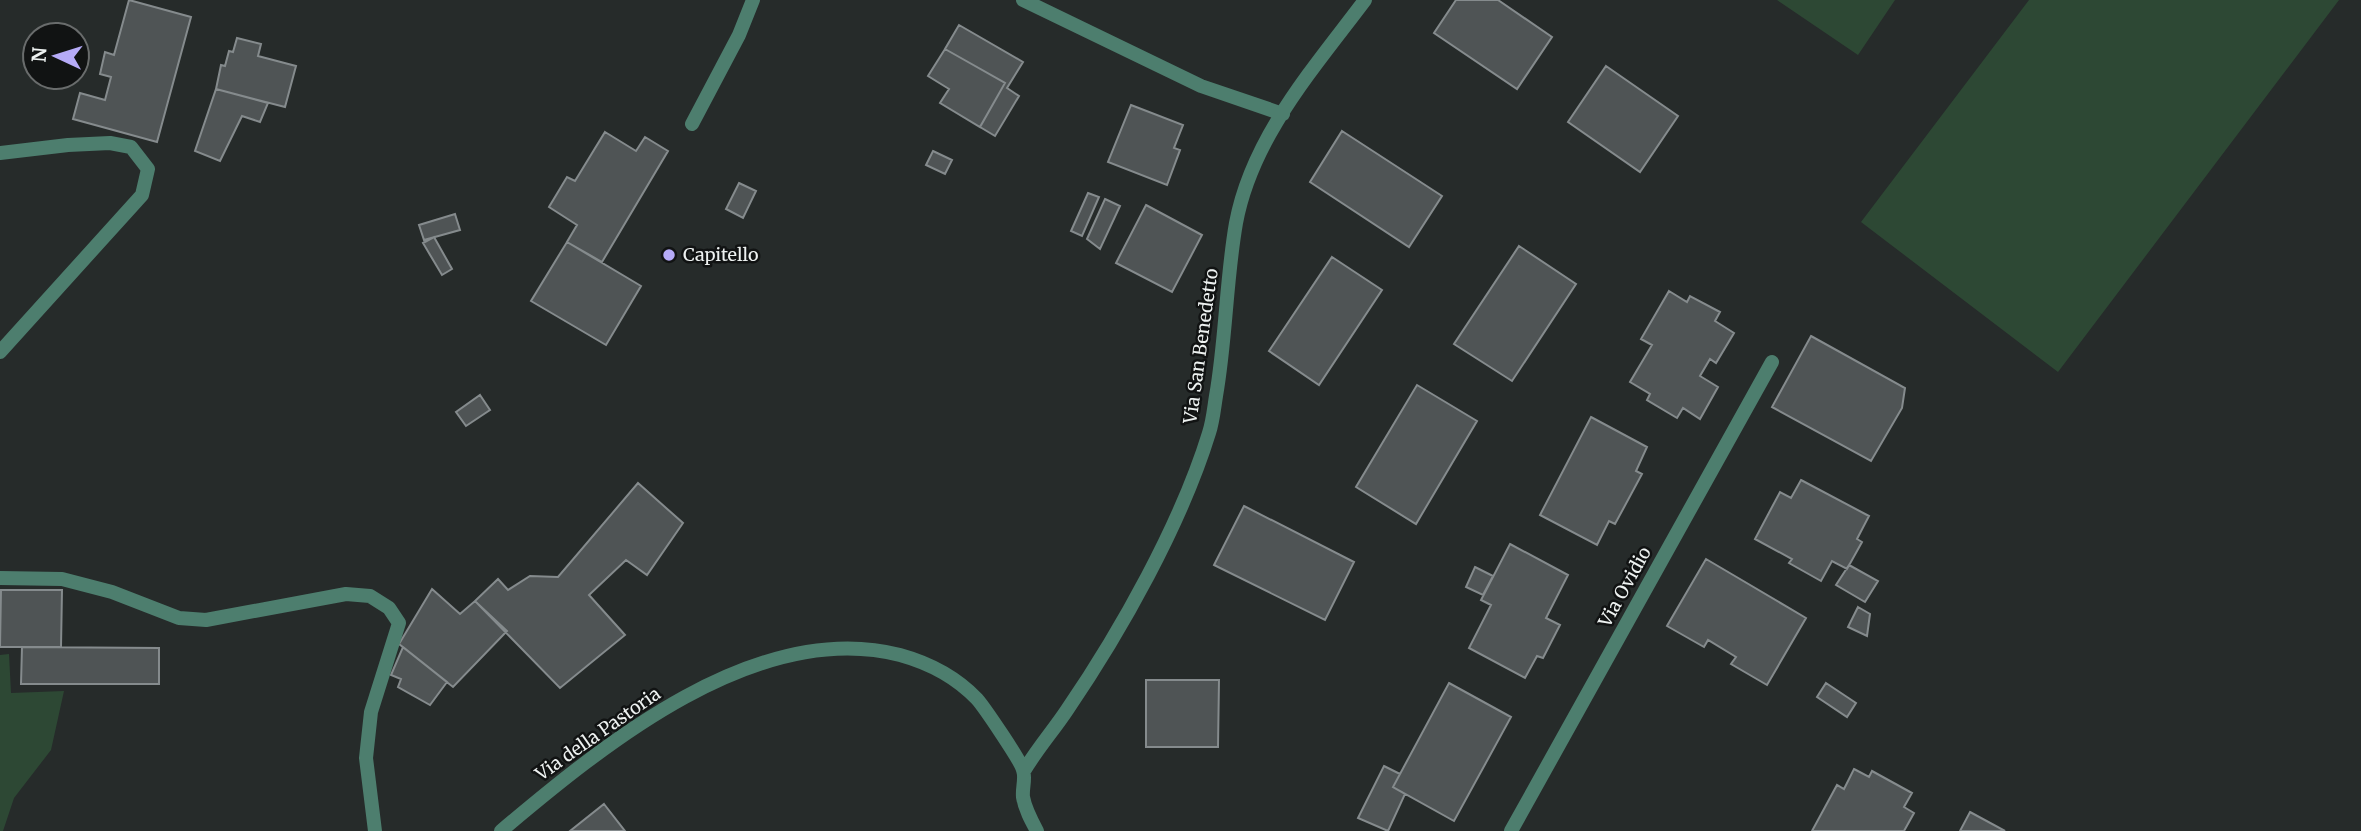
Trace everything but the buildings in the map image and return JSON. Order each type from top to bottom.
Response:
[{"type":"street","points":[[692,124],[739,35],[753,0]]},
{"type":"street","points":[[1023,0],[1201,86],[1283,114]]},
{"type":"street","name":"Via San Benedetto","points":[[1024,771],[1066,711],[1118,627],[1184,500],[1210,431],[1220,373],[1239,211],[1249,175],[1267,138],[1365,0]]},
{"type":"street","points":[[0,153],[110,143],[131,147],[148,169],[142,195],[0,352]]},
{"type":"street","name":"Via Ovidio","points":[[1511,831],[1772,362]]},
{"type":"street","points":[[0,578],[62,579],[112,592],[178,618],[206,621],[346,594],[370,596],[389,608],[399,623],[371,712],[366,758],[375,831]]},
{"type":"street","name":"Via della Pastoria","points":[[501,831],[577,769],[658,714],[729,676],[762,663],[803,653],[841,649],[883,651],[926,662],[953,678],[978,700],[1024,771],[1023,796],[1037,831]]},
{"type":"green space","points":[[1777,0],[1895,0],[1858,55]]},
{"type":"green space","points":[[2029,0],[2339,0],[2058,372],[1861,222]]},
{"type":"green space","points":[[9,654],[11,693],[64,691],[51,750],[14,798],[3,831],[0,831],[0,655]]},
{"type":"place","name":"Capitello","points":[[669,255]]}]
